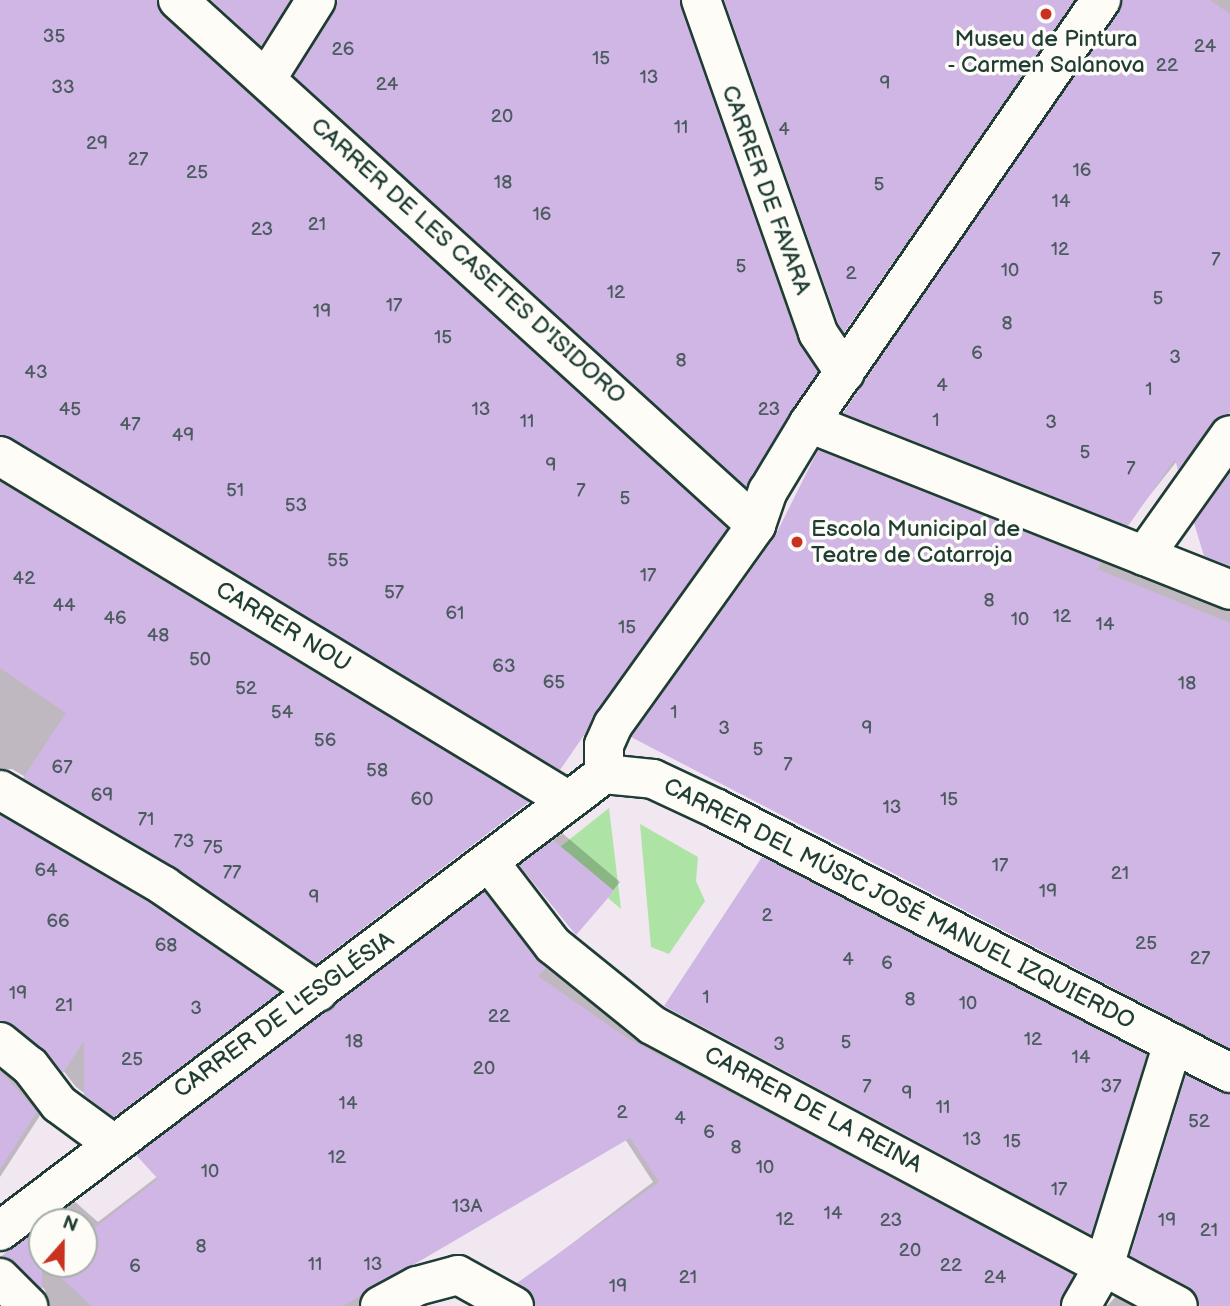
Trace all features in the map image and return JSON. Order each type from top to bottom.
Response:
[{"type":"street","name":"CARRER DE LES CASETES D'ISIDORO","points":[[178,0],[267,78],[756,525]]},
{"type":"street","points":[[267,78],[316,0]]},
{"type":"street","name":"CARRER DE FAVARA","points":[[701,0],[818,333],[845,373]]},
{"type":"street","points":[[566,799],[604,774],[604,745],[612,725],[756,525],[768,491],[809,423],[1101,0]]},
{"type":"street","points":[[809,423],[1230,590]]},
{"type":"street","points":[[1144,556],[1230,435]]},
{"type":"street","name":"CARRER NOU","points":[[0,456],[566,799]]},
{"type":"street","name":"CARRER DEL MÚSIC JOSÉ MANUEL IZQUIERDO","points":[[604,774],[653,779],[717,809],[1230,1073]]},
{"type":"street","points":[[0,790],[164,886],[318,992]]},
{"type":"street","name":"CARRER DE L'ESGLÉSIA","points":[[0,1231],[111,1142],[318,992],[489,862],[566,799]]},
{"type":"street","name":"CARRER DE LA REINA","points":[[489,862],[553,944],[652,1025],[1178,1306]]},
{"type":"street","points":[[0,1042],[30,1066],[59,1104],[111,1142]]},
{"type":"street","points":[[1081,1306],[1104,1266],[1172,1043]]},
{"type":"street","points":[[380,1306],[416,1286],[458,1275],[514,1306]]},
{"type":"street","points":[[0,1278],[29,1306]]},
{"type":"green space","points":[[609,808],[621,909],[608,898],[614,891],[566,851],[555,851]]},
{"type":"green space","points":[[640,824],[698,857],[696,881],[705,901],[669,954],[651,947]]},
{"type":"building","points":[[0,0],[157,0],[163,16],[727,528],[560,770],[0,434]]},
{"type":"building","points":[[211,0],[290,0],[261,46]]},
{"type":"building","points":[[338,0],[680,0],[797,340],[818,372],[746,487],[294,76]]},
{"type":"building","points":[[724,0],[1074,0],[844,333],[838,323]]},
{"type":"building","points":[[1123,0],[1210,0],[1230,14],[1230,413],[1212,422],[1178,470],[1175,459],[1128,526],[843,413]]},
{"type":"building","points":[[818,450],[1102,563],[1097,569],[1230,623],[1230,1048],[631,737],[774,538]]},
{"type":"building","points":[[1230,473],[1230,566],[1204,556],[1194,523]]},
{"type":"building","points":[[0,482],[529,802],[316,964],[176,868],[23,778],[66,713],[0,668]]},
{"type":"building","points":[[0,815],[152,904],[280,992],[114,1117],[84,1095],[84,1041],[63,1073],[44,1049],[0,1021]]},
{"type":"building","points":[[553,840],[614,891],[576,935],[519,865]]},
{"type":"building","points":[[762,857],[1146,1055],[1091,1235],[664,1006]]},
{"type":"building","points":[[484,892],[546,968],[538,976],[627,1038],[1074,1275],[1059,1306],[536,1306],[517,1283],[659,1182],[630,1138],[343,1306],[92,1306],[61,1278],[98,1278],[98,1225],[158,1179],[136,1155]]},
{"type":"building","points":[[0,1070],[37,1112],[0,1169]]},
{"type":"building","points":[[1186,1075],[1230,1095],[1230,1306],[1200,1306],[1189,1287],[1130,1256]]},
{"type":"building","points":[[28,1237],[28,1278],[42,1278],[42,1289],[0,1257]]},
{"type":"place","name":"Museu de Pintura - Carmen Salanova","points":[[1046,14]]},
{"type":"place","name":"Escola Municipal de Teatre de Catarroja","points":[[797,542]]}]
